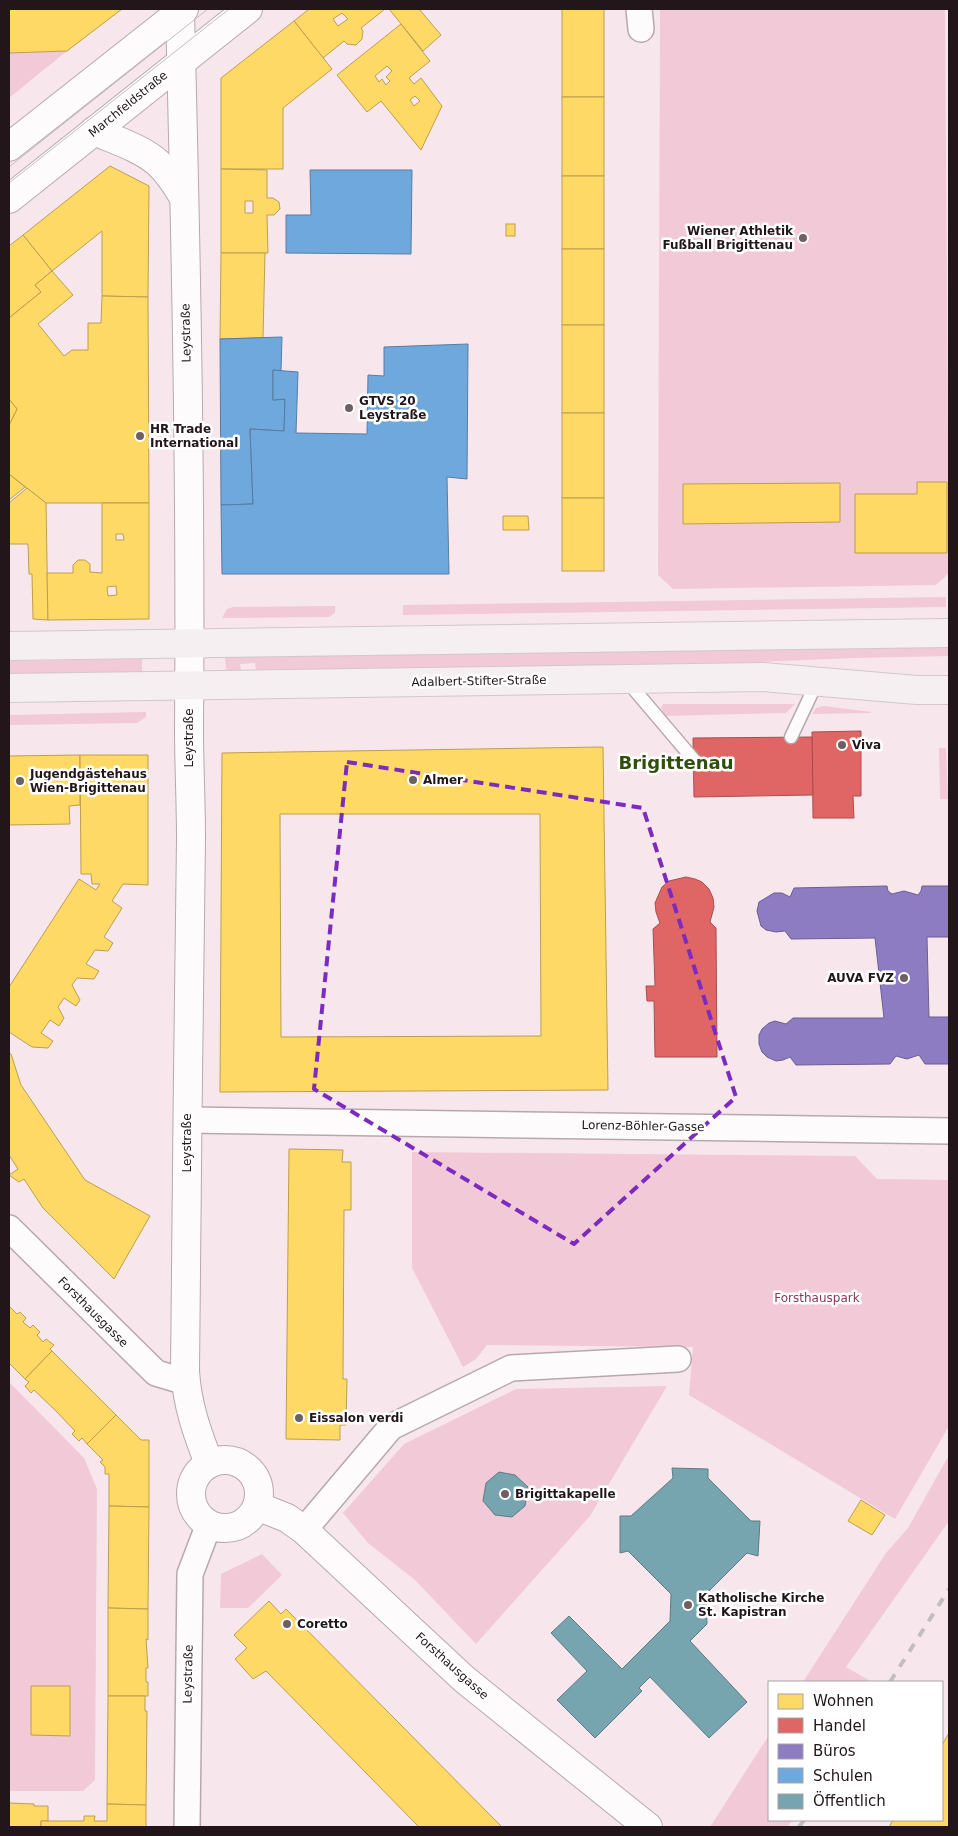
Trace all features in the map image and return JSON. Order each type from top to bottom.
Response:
[{"type":"main road","points":[[9,646],[949,633]]},
{"type":"main road","name":"Adalbert-Stifter-Straße","points":[[9,688],[763,677],[917,690],[949,690]]},
{"type":"street","name":"Marchfeldstraße","points":[[9,198],[248,9]]},
{"type":"street","name":"Leystraße","points":[[181,10],[191,836],[186,1382],[188,1403],[209,1463]]},
{"type":"street","points":[[9,147],[181,10]]},
{"type":"street","points":[[94,131],[141,152],[158,163],[174,181],[184,198]]},
{"type":"street","name":"Lorenz-Böhler-Gasse","points":[[187,1120],[949,1130]]},
{"type":"street","name":"Forsthausgasse","points":[[9,1228],[156,1373],[186,1382]]},
{"type":"street","points":[[304,1530],[391,1426],[511,1368],[678,1359]]},
{"type":"street","points":[[225,1460],[241,1464],[248,1468],[257,1481],[259,1489],[257,1506],[253,1514],[238,1526],[219,1528],[209,1524],[200,1518],[194,1510],[190,1493],[195,1477],[209,1463],[225,1460]]},
{"type":"street","name":"Forsthausgasse","points":[[257,1506],[287,1518],[304,1530],[464,1679],[648,1827]]},
{"type":"street","name":"Leystraße","points":[[186,1827],[190,1574],[209,1524]]},
{"type":"lane","points":[[626,679],[694,760]]},
{"type":"lane","points":[[791,737],[818,682]]},
{"type":"highlighted area","points":[[347,762],[643,808],[736,1097],[574,1244],[314,1089]]},
{"type":"green space","name":"Wiener Athletik Fußball Brigittenau","points":[[660,9],[945,9],[949,573],[936,585],[673,589],[658,575]]},
{"type":"green space","points":[[67,51],[9,98],[9,53]]},
{"type":"green space","points":[[946,597],[946,607],[403,615],[403,605]]},
{"type":"green space","points":[[335,606],[335,613],[329,617],[222,618],[227,609],[233,607]]},
{"type":"green space","points":[[949,647],[949,656],[685,665],[256,670],[255,663],[240,664],[241,670],[226,671],[225,657]]},
{"type":"green space","points":[[142,659],[142,673],[9,675],[9,661]]},
{"type":"green space","points":[[663,704],[795,704],[786,713],[666,716],[661,708]]},
{"type":"green space","points":[[824,706],[871,713],[812,714],[816,708]]},
{"type":"green space","points":[[146,712],[146,717],[137,723],[9,725],[9,715]]},
{"type":"green space","points":[[939,748],[946,748],[948,799],[940,799]]},
{"type":"green space","name":"Forsthauspark","points":[[412,1152],[855,1156],[877,1179],[949,1180],[949,1426],[895,1519],[689,1395],[693,1347],[487,1345],[476,1359],[463,1367],[412,1268]]},
{"type":"green space","points":[[9,1382],[84,1458],[97,1489],[95,1780],[83,1791],[9,1791]]},
{"type":"green space","points":[[667,1386],[590,1516],[476,1644],[415,1580],[368,1543],[343,1513],[404,1444],[516,1389]]},
{"type":"green space","points":[[949,1455],[949,1521],[846,1667],[870,1681],[804,1681],[886,1553],[908,1528]]},
{"type":"green space","points":[[262,1554],[282,1575],[248,1608],[220,1608],[221,1574]]},
{"type":"green space","points":[[768,1737],[768,1821],[791,1821],[788,1827],[710,1827]]},
{"type":"building: Wohnen","points":[[9,9],[122,9],[67,51],[9,53]]},
{"type":"building: Wohnen","points":[[309,9],[385,9],[361,28],[363,31],[362,39],[356,45],[347,44],[344,41],[323,58],[294,21]],"holes":[[[342,13],[348,19],[338,26],[333,19]]]},
{"type":"building: Wohnen","points":[[389,9],[419,9],[441,35],[423,51]]},
{"type":"building: Wohnen","points":[[562,9],[604,9],[604,97],[562,97]]},
{"type":"building: Wohnen","points":[[294,21],[332,69],[283,108],[283,169],[221,169],[221,78]]},
{"type":"building: Wohnen","points":[[401,24],[430,61],[409,78],[414,84],[421,78],[442,106],[421,150],[381,101],[367,112],[337,75]],"holes":[[[387,66],[392,71],[386,77],[390,81],[386,85],[382,79],[379,82],[375,76]],[[415,96],[420,101],[414,106],[410,100]]]},
{"type":"building: Wohnen","points":[[562,97],[604,97],[604,176],[562,176]]},
{"type":"building: Wohnen","points":[[110,166],[149,186],[148,297],[102,296],[102,231],[52,271],[23,235]]},
{"type":"building: Wohnen","points":[[221,169],[267,170],[267,198],[273,198],[279,202],[280,209],[274,215],[267,215],[268,253],[221,253]],"holes":[[[245,201],[253,201],[253,213],[245,213]]]},
{"type":"building: Wohnen","points":[[562,176],[604,176],[604,249],[562,249]]},
{"type":"building: Wohnen","points":[[506,224],[515,224],[515,236],[506,236]]},
{"type":"building: Wohnen","points":[[23,235],[52,271],[35,285],[41,292],[9,318],[9,246]]},
{"type":"building: Wohnen","points":[[562,249],[604,249],[604,325],[562,325]]},
{"type":"building: Wohnen","points":[[221,253],[265,253],[263,338],[220,339]]},
{"type":"building: Wohnen","points":[[52,271],[73,295],[38,324],[64,356],[72,350],[88,350],[88,323],[101,323],[102,296],[148,297],[149,503],[46,503],[9,474],[9,425],[17,409],[9,399],[9,318],[41,292],[35,285]]},
{"type":"building: Wohnen","points":[[562,325],[604,325],[604,413],[562,413]]},
{"type":"building: Wohnen","points":[[9,399],[17,409],[9,425]]},
{"type":"building: Wohnen","points":[[562,413],[604,413],[604,498],[562,498]]},
{"type":"building: Wohnen","points":[[9,474],[25,487],[9,500]]},
{"type":"building: Wohnen","points":[[917,482],[947,482],[947,553],[855,553],[855,494],[917,494]]},
{"type":"building: Wohnen","points":[[840,483],[840,522],[683,524],[683,484]]},
{"type":"building: Wohnen","points":[[27,488],[46,503],[48,620],[33,619],[32,574],[29,574],[28,544],[9,544],[9,503]]},
{"type":"building: Wohnen","points":[[562,498],[604,498],[604,571],[562,571]]},
{"type":"building: Wohnen","points":[[102,503],[149,503],[149,619],[48,620],[47,573],[73,573],[73,565],[78,560],[85,560],[90,564],[90,572],[102,573]],"holes":[[[116,534],[123,534],[124,540],[116,540]],[[116,586],[117,595],[108,596],[107,587]]]},
{"type":"building: Wohnen","points":[[503,516],[528,516],[529,530],[503,530]]},
{"type":"building: Wohnen","points":[[603,747],[608,1090],[220,1092],[222,753]],"holes":[[[280,814],[540,814],[541,1036],[281,1037]]]},
{"type":"building: Wohnen","points":[[80,755],[80,805],[69,806],[70,824],[9,825],[9,756]]},
{"type":"building: Wohnen","points":[[80,755],[148,755],[148,885],[123,884],[112,901],[122,908],[104,937],[113,943],[108,951],[95,950],[86,964],[99,971],[94,979],[77,978],[72,985],[80,1000],[76,1006],[64,998],[58,1007],[64,1018],[59,1026],[50,1020],[41,1033],[53,1041],[48,1048],[32,1047],[9,1032],[9,987],[79,879],[96,890],[100,884],[92,884],[91,874],[81,874]]},
{"type":"building: Wohnen","points":[[9,1053],[11,1054],[21,1085],[85,1180],[150,1216],[114,1279],[43,1208],[24,1179],[19,1182],[9,1175],[18,1169],[9,1155]]},
{"type":"building: Wohnen","points":[[289,1149],[343,1150],[342,1162],[351,1162],[351,1210],[344,1210],[343,1379],[347,1379],[346,1425],[340,1425],[340,1440],[286,1439]]},
{"type":"building: Wohnen","points":[[9,1306],[17,1314],[20,1312],[26,1318],[23,1322],[30,1328],[33,1325],[40,1332],[37,1335],[43,1342],[46,1339],[54,1345],[50,1349],[52,1351],[25,1379],[9,1363]]},
{"type":"building: Wohnen","points":[[52,1351],[116,1415],[87,1444],[82,1438],[79,1441],[72,1434],[75,1431],[55,1410],[34,1390],[31,1393],[25,1386],[29,1382],[25,1379]]},
{"type":"building: Wohnen","points":[[116,1415],[141,1440],[149,1440],[149,1507],[109,1506],[109,1474],[105,1474],[105,1467],[100,1462],[103,1460],[87,1444]]},
{"type":"building: Wohnen","points":[[861,1500],[885,1515],[872,1535],[848,1521]]},
{"type":"building: Wohnen","points":[[109,1506],[149,1507],[148,1609],[108,1608]]},
{"type":"building: Wohnen","points":[[269,1601],[281,1614],[286,1609],[502,1827],[419,1827],[266,1671],[253,1679],[235,1659],[247,1648],[234,1635]]},
{"type":"building: Wohnen","points":[[108,1608],[148,1609],[148,1640],[146,1639],[148,1668],[146,1668],[146,1682],[148,1682],[148,1696],[108,1696]]},
{"type":"building: Wohnen","points":[[31,1686],[70,1686],[70,1736],[31,1735]]},
{"type":"building: Wohnen","points":[[108,1696],[145,1696],[145,1711],[147,1711],[146,1805],[107,1804]]},
{"type":"building: Wohnen","points":[[949,1733],[949,1827],[889,1827],[892,1821],[943,1821],[943,1743]]},
{"type":"building: Wohnen","points":[[9,1803],[48,1806],[48,1821],[41,1821],[41,1827],[9,1827]]},
{"type":"building: Wohnen","points":[[107,1804],[146,1805],[146,1827],[41,1827],[41,1821],[84,1821],[84,1816],[95,1816],[94,1821],[107,1821]]},
{"type":"building: Handel","points":[[861,731],[861,796],[853,796],[854,818],[813,818],[812,732]]},
{"type":"building: Handel","points":[[812,737],[813,795],[694,797],[693,738]]},
{"type":"building: Handel","points":[[686,877],[702,882],[709,889],[713,898],[714,907],[710,922],[716,928],[717,1057],[655,1057],[654,1001],[647,1001],[646,986],[655,986],[653,929],[660,923],[655,903],[662,887],[669,881]]},
{"type":"building: Büros","name":"AUVA FVZ","points":[[887,886],[888,891],[892,894],[904,891],[918,895],[922,886],[949,886],[949,937],[927,937],[929,1017],[949,1017],[949,1064],[925,1064],[919,1055],[907,1059],[896,1056],[890,1064],[796,1065],[790,1057],[776,1061],[767,1057],[762,1052],[759,1044],[759,1035],[762,1029],[775,1021],[786,1024],[793,1018],[884,1018],[875,938],[791,939],[785,931],[766,930],[761,926],[757,911],[759,902],[774,893],[782,893],[790,897],[794,888]]},
{"type":"building: Schulen","points":[[310,170],[412,170],[411,254],[286,253],[286,215],[311,215]]},
{"type":"building: Schulen","points":[[282,337],[281,371],[273,370],[273,400],[285,399],[284,431],[250,429],[253,504],[221,505],[220,339]]},
{"type":"building: Schulen","points":[[468,344],[467,479],[447,477],[449,574],[222,574],[221,505],[253,504],[250,429],[284,431],[285,399],[273,400],[273,370],[298,372],[296,433],[367,434],[368,375],[384,376],[384,347]]},
{"type":"building: Öffentlich","name":"Katholische Kirche St. Kapistran","points":[[672,1468],[708,1469],[708,1478],[751,1521],[760,1521],[758,1556],[747,1553],[706,1594],[707,1624],[690,1641],[747,1702],[709,1738],[650,1677],[639,1688],[642,1691],[595,1738],[557,1700],[587,1671],[551,1633],[569,1616],[622,1669],[670,1621],[671,1594],[628,1551],[620,1553],[620,1516],[631,1516],[673,1478]]},
{"type":"building: Öffentlich","name":"Brigittakapelle","points":[[499,1472],[515,1475],[528,1487],[525,1506],[512,1517],[495,1515],[483,1501],[486,1483]]},
{"type":"tram line","points":[[9,167],[208,9]]},
{"type":"tram line","points":[[9,183],[229,9]]},
{"type":"railway","points":[[891,1681],[949,1589]]},
{"type":"railway","points":[[799,1827],[803,1821]]},
{"type":"place","name":"Wiener Athletik Fußball Brigittenau","points":[[803,238]]},
{"type":"place","name":"GTVS 20 Leystraße","points":[[349,408]]},
{"type":"place","name":"HR Trade International","points":[[140,436]]},
{"type":"place","name":"Viva","points":[[842,745]]},
{"type":"place","name":"Almer","points":[[413,780]]},
{"type":"place","name":"Jugendgästehaus Wien-Brigittenau","points":[[20,781]]},
{"type":"place","name":"AUVA FVZ","points":[[904,978]]},
{"type":"place","name":"Eissalon verdi","points":[[299,1418]]},
{"type":"place","name":"Brigittakapelle","points":[[505,1494]]},
{"type":"place","name":"Katholische Kirche St. Kapistran","points":[[688,1605]]},
{"type":"place","name":"Coretto","points":[[287,1624]]},
{"type":"district","name":"Brigittenau","points":[[676,763]]}]
